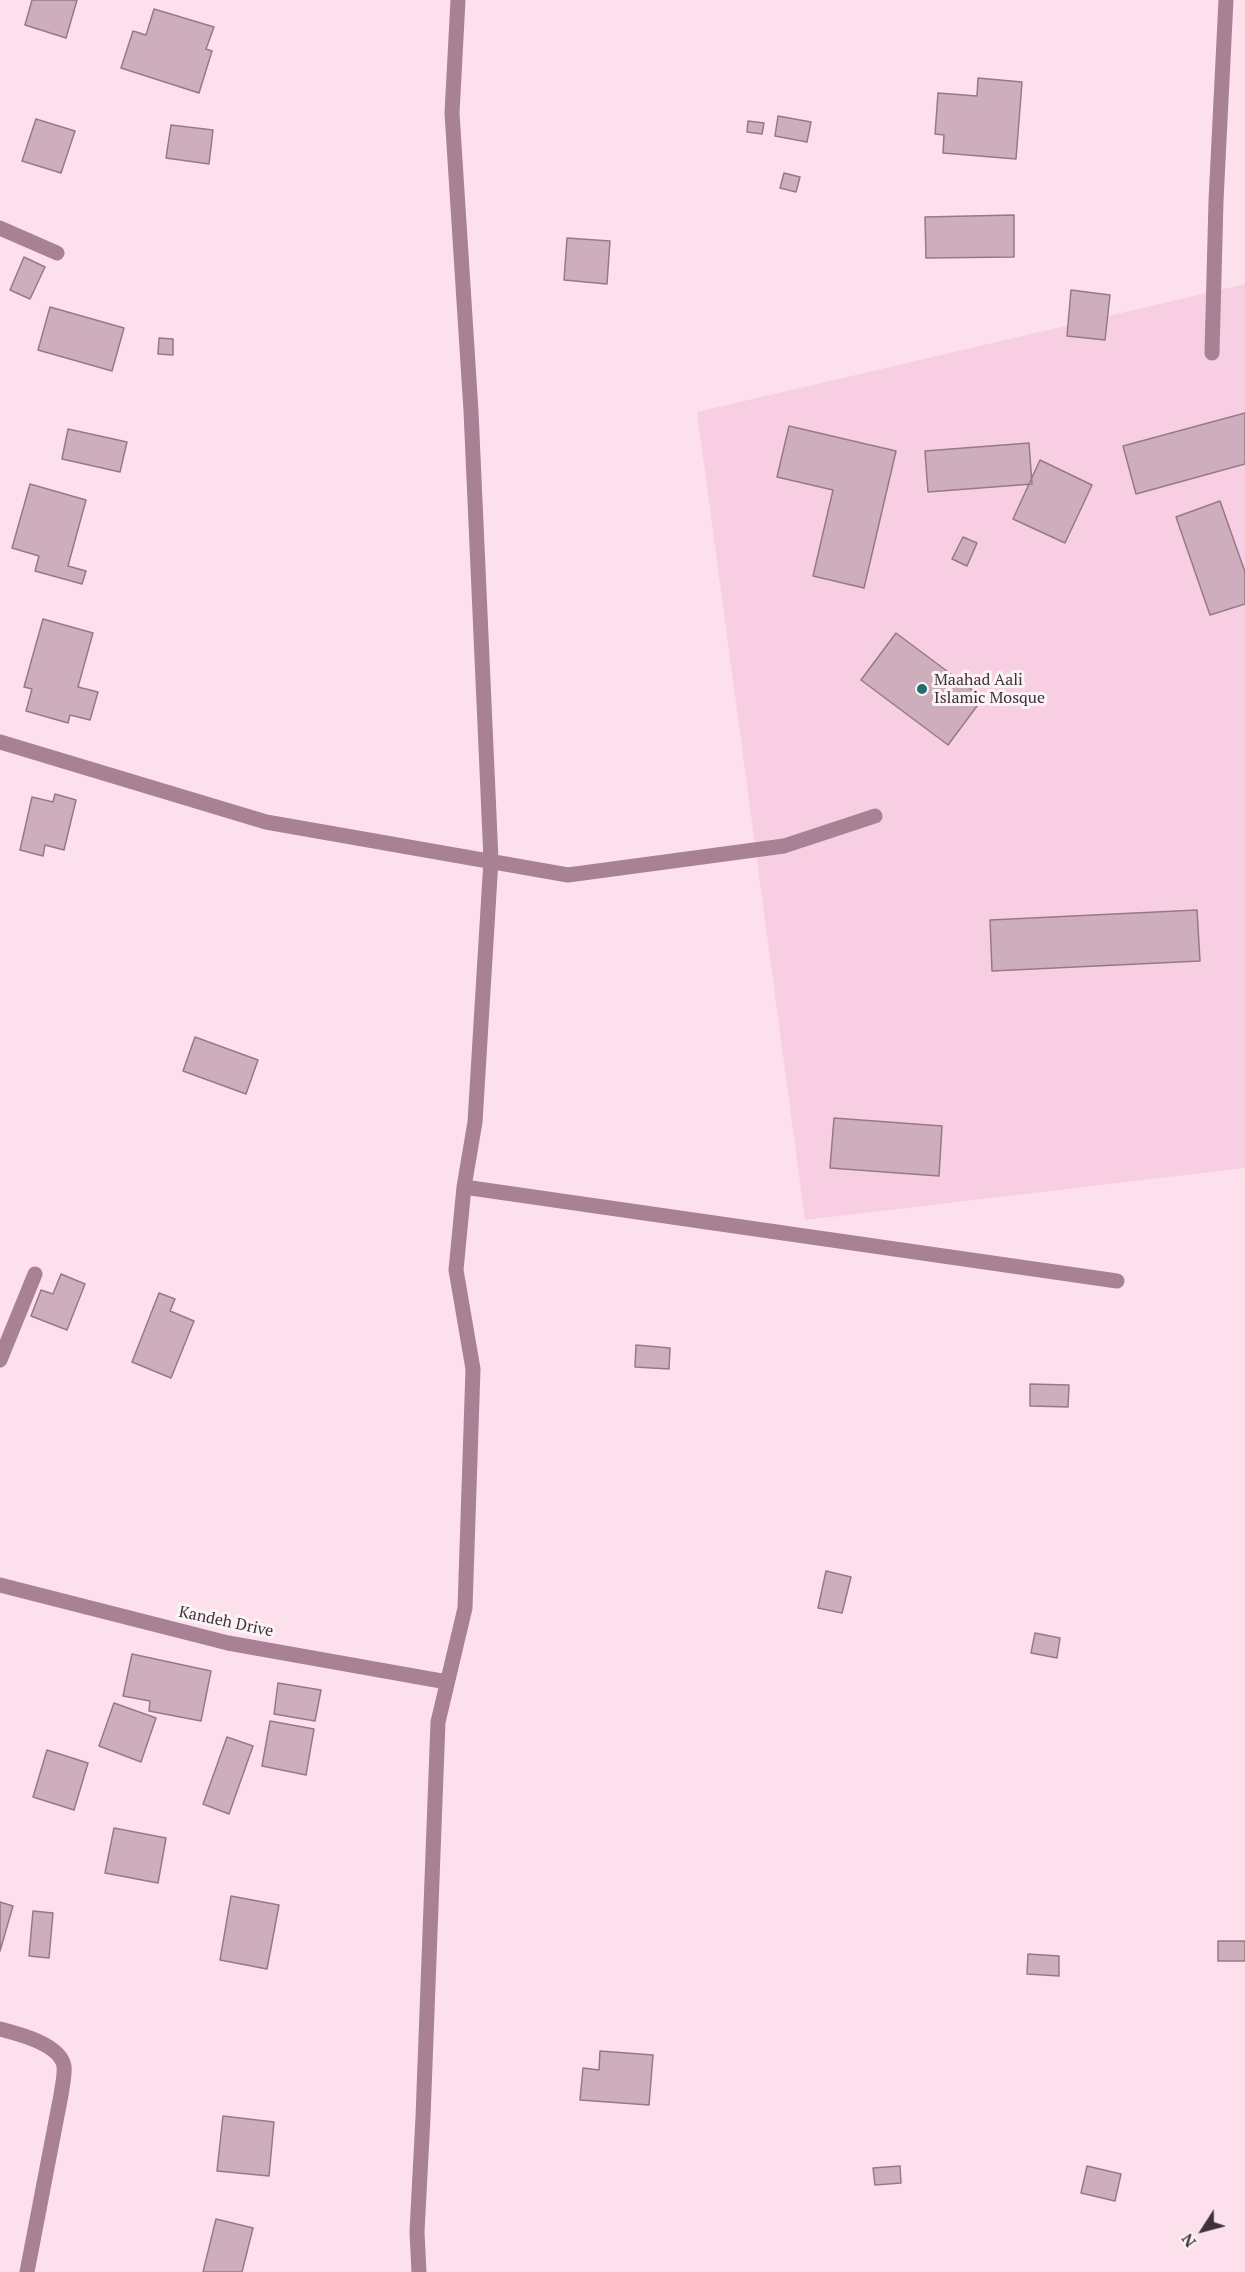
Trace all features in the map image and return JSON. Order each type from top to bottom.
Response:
[{"type":"street","points":[[419,2272],[417,2232],[438,1722],[465,1608],[473,1369],[456,1270],[464,1187],[475,1122],[491,860],[471,411],[452,113],[459,0]]},
{"type":"street","points":[[1212,353],[1216,201],[1226,0]]},
{"type":"street","points":[[0,228],[57,253]]},
{"type":"street","points":[[0,742],[266,822],[568,875],[784,846],[875,816]]},
{"type":"street","points":[[464,1187],[1117,1281]]},
{"type":"street","points":[[0,1360],[35,1274]]},
{"type":"street","name":"Kandeh Drive","points":[[0,1585],[228,1643],[447,1682]]},
{"type":"street","points":[[0,2029],[24,2035],[55,2051],[64,2066],[61,2095],[27,2272]]},
{"type":"shaded area","points":[[1245,284],[1245,1168],[805,1220],[697,412]]},
{"type":"building","points":[[32,0],[77,0],[66,38],[25,25]]},
{"type":"building","points":[[154,9],[214,27],[206,49],[212,51],[199,93],[121,68],[133,31],[146,35]]},
{"type":"building","points":[[978,78],[1022,82],[1016,159],[943,153],[944,135],[935,134],[938,93],[977,96]]},
{"type":"building","points":[[778,116],[811,122],[807,142],[775,136]]},
{"type":"building","points":[[36,119],[75,131],[61,173],[22,161]]},
{"type":"building","points":[[748,121],[764,123],[762,134],[747,132]]},
{"type":"building","points":[[171,125],[213,130],[209,164],[166,158]]},
{"type":"building","points":[[784,173],[800,177],[796,192],[780,188]]},
{"type":"building","points":[[1014,215],[1014,257],[926,258],[925,217]]},
{"type":"building","points":[[567,238],[610,241],[607,284],[564,280]]},
{"type":"building","points":[[24,257],[45,267],[30,299],[10,290]]},
{"type":"building","points":[[1071,290],[1110,295],[1105,340],[1067,336]]},
{"type":"building","points":[[50,307],[124,328],[112,371],[38,350]]},
{"type":"building","points":[[159,338],[173,339],[173,355],[158,354]]},
{"type":"building","points":[[1245,413],[1245,464],[1136,494],[1123,446]]},
{"type":"building","points":[[789,426],[896,451],[864,588],[813,576],[833,490],[777,477]]},
{"type":"building","points":[[68,429],[127,442],[120,472],[62,459]]},
{"type":"building","points":[[1029,443],[1032,484],[928,492],[925,451]]},
{"type":"building","points":[[1040,460],[1092,485],[1065,543],[1013,519]]},
{"type":"building","points":[[30,484],[86,500],[68,566],[86,571],[82,584],[35,571],[39,556],[12,548]]},
{"type":"building","points":[[1220,501],[1245,572],[1245,604],[1210,615],[1176,517]]},
{"type":"building","points":[[963,537],[977,543],[967,566],[952,559]]},
{"type":"building","points":[[43,619],[93,633],[78,687],[98,692],[90,720],[70,715],[68,723],[26,711],[32,689],[24,687]]},
{"type":"building","name":"Maahad Aali Islamic Mosque","points":[[896,633],[983,698],[948,745],[861,680]]},
{"type":"building","points":[[55,794],[76,800],[64,850],[45,845],[43,856],[20,850],[32,797],[53,802]]},
{"type":"building","points":[[1197,910],[1200,961],[992,971],[990,920]]},
{"type":"building","points":[[195,1037],[258,1060],[246,1094],[183,1071]]},
{"type":"building","points":[[834,1118],[942,1126],[939,1176],[830,1168]]},
{"type":"building","points":[[61,1274],[85,1284],[67,1330],[31,1316],[41,1290],[53,1294]]},
{"type":"building","points":[[159,1293],[175,1299],[170,1311],[194,1321],[171,1378],[132,1362]]},
{"type":"building","points":[[636,1345],[670,1348],[669,1369],[635,1367]]},
{"type":"building","points":[[1030,1384],[1069,1385],[1068,1407],[1030,1406]]},
{"type":"building","points":[[826,1571],[851,1577],[842,1613],[818,1608]]},
{"type":"building","points":[[1035,1633],[1060,1638],[1057,1658],[1031,1653]]},
{"type":"building","points":[[132,1654],[211,1671],[201,1721],[149,1711],[150,1701],[123,1696]]},
{"type":"building","points":[[278,1683],[321,1690],[315,1721],[274,1714]]},
{"type":"building","points":[[114,1703],[156,1718],[141,1762],[99,1746]]},
{"type":"building","points":[[270,1721],[314,1729],[306,1775],[262,1766]]},
{"type":"building","points":[[227,1737],[253,1746],[229,1814],[203,1804]]},
{"type":"building","points":[[47,1750],[88,1763],[74,1810],[33,1797]]},
{"type":"building","points":[[114,1828],[166,1838],[158,1883],[105,1873]]},
{"type":"building","points":[[231,1896],[279,1905],[267,1969],[220,1960]]},
{"type":"building","points":[[0,1902],[13,1906],[0,1951]]},
{"type":"building","points":[[33,1911],[53,1913],[49,1958],[29,1956]]},
{"type":"building","points":[[1218,1941],[1245,1941],[1245,1961],[1218,1961]]},
{"type":"building","points":[[1028,1954],[1059,1956],[1059,1976],[1027,1974]]},
{"type":"building","points":[[600,2051],[653,2055],[649,2105],[580,2100],[583,2068],[599,2070]]},
{"type":"building","points":[[223,2116],[274,2122],[269,2176],[217,2171]]},
{"type":"building","points":[[900,2166],[901,2183],[875,2185],[873,2168]]},
{"type":"building","points":[[1087,2166],[1121,2174],[1115,2201],[1081,2193]]},
{"type":"building","points":[[216,2219],[253,2228],[242,2272],[203,2272]]},
{"type":"place","name":"Maahad Aali Islamic Mosque","points":[[922,689]]}]
